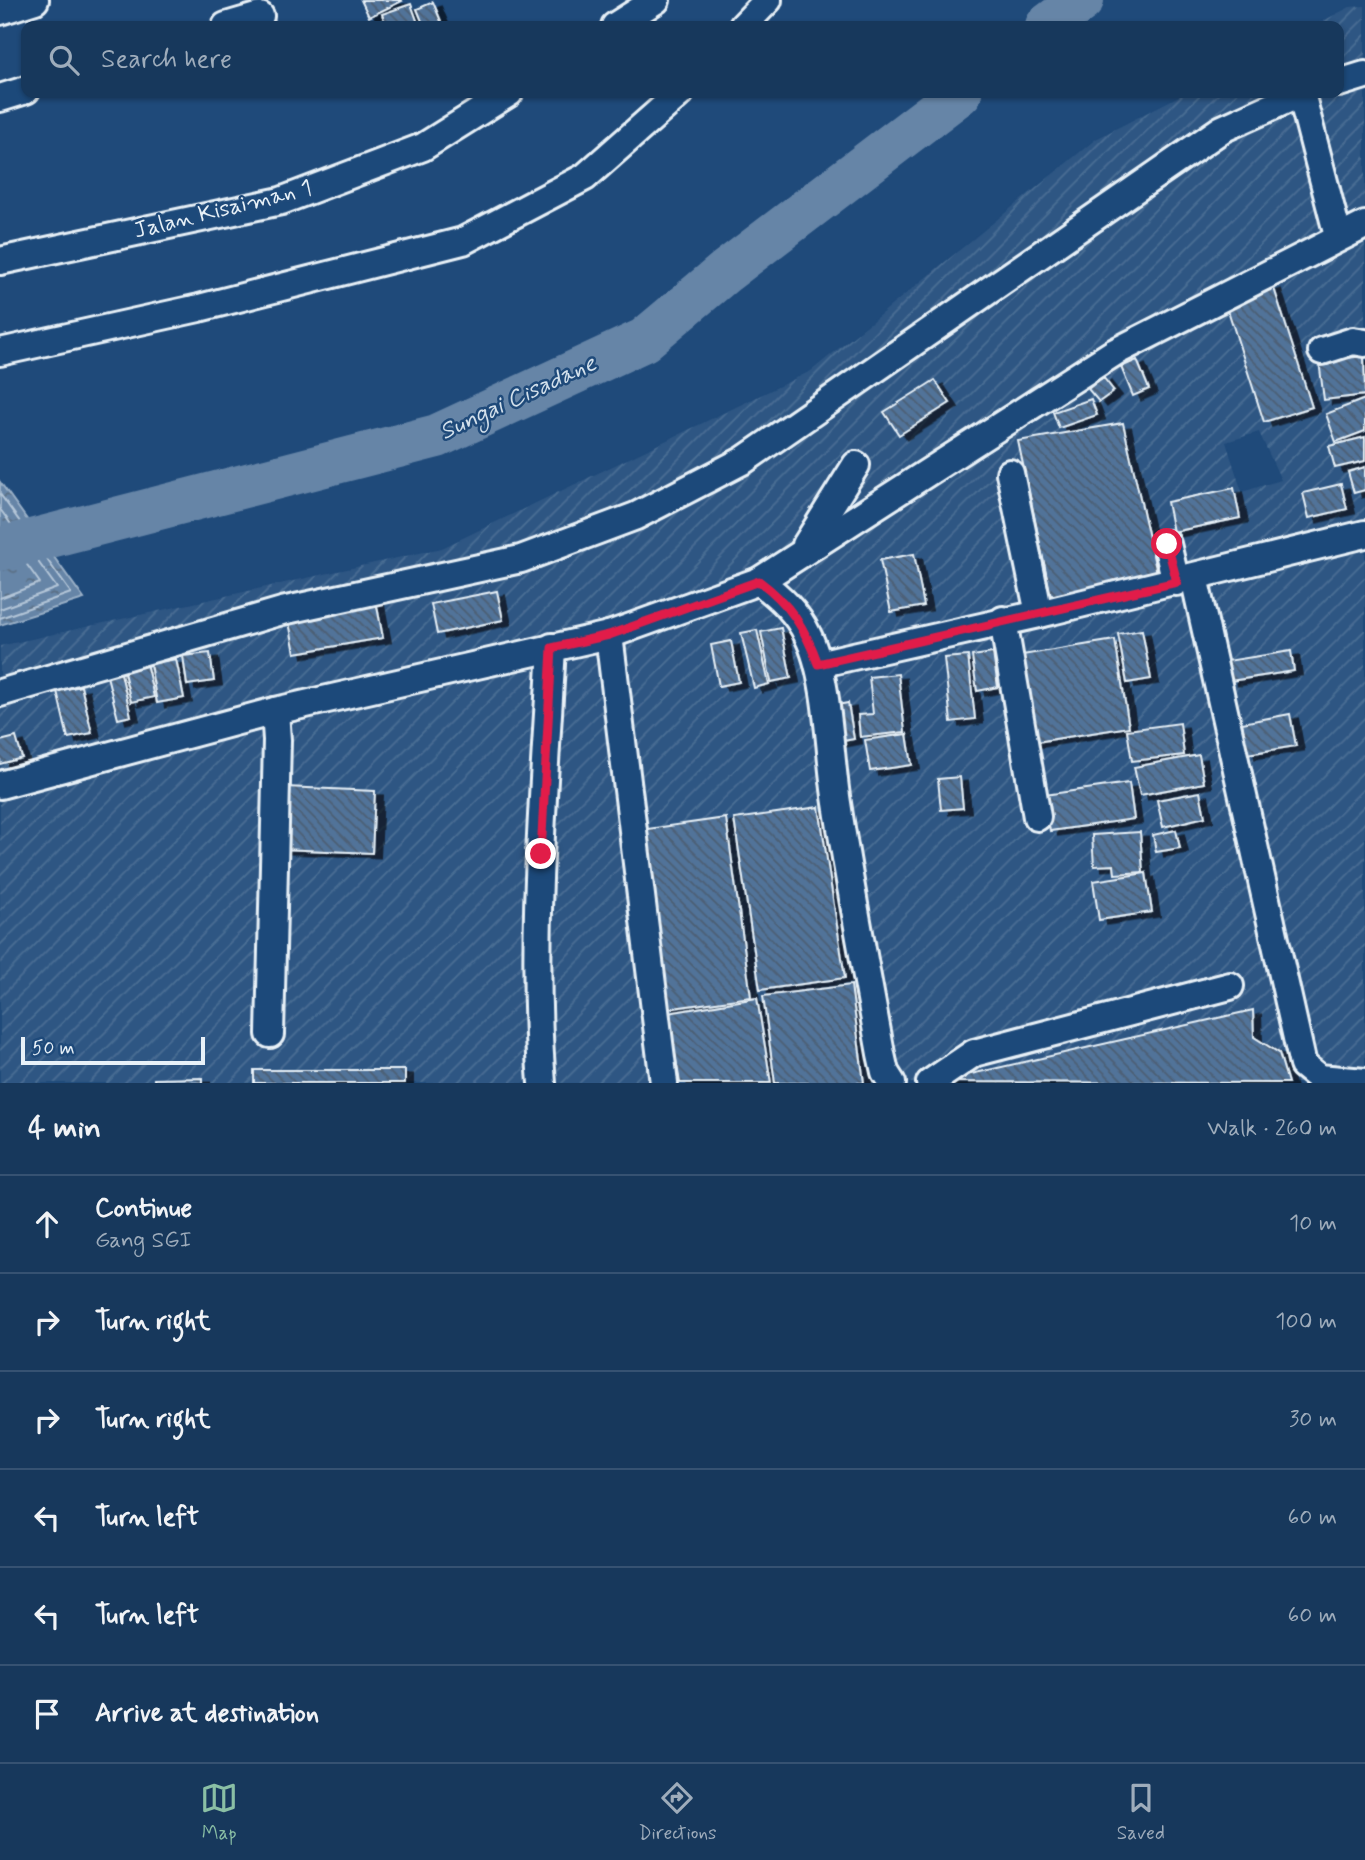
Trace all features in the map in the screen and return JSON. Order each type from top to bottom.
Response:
[{"type":"street","points":[[0,11],[35,0]]},
{"type":"street","points":[[623,21],[656,0]]},
{"type":"street","points":[[748,21],[768,0]]},
{"type":"street","points":[[243,21],[260,16]]},
{"type":"street","points":[[1344,81],[1365,75]]},
{"type":"street","points":[[0,98],[21,92]]},
{"type":"street","name":"Jalan Kisaiman 1","points":[[0,261],[281,201],[423,147],[501,98]]},
{"type":"street","points":[[0,352],[199,308],[463,241],[585,177],[674,98]]},
{"type":"street","points":[[0,693],[282,611],[521,559],[636,516],[744,460],[1222,129],[1291,98]]},
{"type":"street","points":[[1303,98],[1338,236]]},
{"type":"street","points":[[0,785],[275,711],[609,635],[759,581],[804,549],[1115,352],[1338,236],[1365,225]]},
{"type":"street","points":[[1322,351],[1353,341],[1365,343]]},
{"type":"street","points":[[804,549],[856,465]]},
{"type":"street","points":[[1010,473],[1039,614]]},
{"type":"street","points":[[818,664],[1039,614],[1365,534]]},
{"type":"street","points":[[1167,544],[1185,579],[1303,1065],[1319,1078],[1365,1082]]},
{"type":"street","points":[[759,581],[796,615],[808,636],[818,664],[837,803],[878,1041],[885,1072],[892,1083]]},
{"type":"street","points":[[1003,620],[1037,817]]},
{"type":"street","points":[[609,635],[664,1083]]},
{"type":"street","points":[[542,1083],[537,1029],[540,867],[552,648]]},
{"type":"street","points":[[270,1034],[275,711]]},
{"type":"street","points":[[930,1083],[974,1053],[1230,986]]},
{"type":"shaded area","points":[[1365,6],[1365,1083],[0,1083],[0,646],[442,548],[811,371],[1096,139],[1175,98],[1344,98],[1344,21],[1323,21],[1350,7]],"holes":[[[1259,432],[1281,480],[1242,492],[1226,442]]]},
{"type":"water","points":[[0,482],[84,599],[0,625]]},
{"type":"building","points":[[361,0],[401,0],[402,1],[369,17]]},
{"type":"building","points":[[433,2],[441,21],[422,21],[417,9]]},
{"type":"building","points":[[411,4],[417,21],[384,21],[382,14]]},
{"type":"building","points":[[1273,285],[1312,407],[1264,422],[1225,301]]},
{"type":"building","points":[[1364,356],[1365,395],[1324,400],[1319,361]]},
{"type":"building","points":[[1137,360],[1149,389],[1133,396],[1121,367]]},
{"type":"building","points":[[1103,377],[1114,391],[1099,402],[1088,389]]},
{"type":"building","points":[[935,380],[950,403],[899,435],[884,412]]},
{"type":"building","points":[[1091,399],[1097,415],[1059,428],[1053,412]]},
{"type":"building","points":[[1365,399],[1365,431],[1336,442],[1326,414]]},
{"type":"building","points":[[1123,423],[1157,573],[1051,596],[1018,441]]},
{"type":"building","points":[[1365,437],[1365,461],[1335,468],[1329,446]]},
{"type":"building","points":[[1365,467],[1365,490],[1354,493],[1348,472]]},
{"type":"building","points":[[1341,484],[1347,509],[1309,518],[1303,493]]},
{"type":"building","points":[[1234,488],[1240,518],[1173,532],[1167,502]]},
{"type":"building","points":[[914,554],[924,606],[891,612],[880,560]]},
{"type":"building","points":[[497,591],[503,620],[437,634],[431,604]]},
{"type":"building","points":[[376,601],[383,638],[295,653],[288,617]]},
{"type":"building","points":[[781,628],[791,678],[771,682],[761,632]]},
{"type":"building","points":[[757,630],[769,684],[754,688],[741,633]]},
{"type":"building","points":[[1142,630],[1151,679],[1127,683],[1118,634]]},
{"type":"building","points":[[1115,640],[1129,727],[1030,743],[1016,656]]},
{"type":"building","points":[[731,641],[739,682],[719,686],[711,645]]},
{"type":"building","points":[[1291,651],[1294,671],[1230,681],[1227,661]]},
{"type":"building","points":[[210,653],[214,681],[187,685],[183,656]]},
{"type":"building","points":[[993,653],[998,687],[977,691],[972,656]]},
{"type":"building","points":[[968,656],[975,719],[951,722],[944,658]]},
{"type":"building","points":[[176,659],[184,698],[157,703],[150,664]]},
{"type":"building","points":[[146,663],[154,697],[131,702],[123,668]]},
{"type":"building","points":[[120,669],[131,716],[118,719],[106,672]]},
{"type":"building","points":[[898,674],[905,732],[860,737],[858,715],[873,714],[869,677]]},
{"type":"building","points":[[81,686],[92,733],[68,738],[57,691]]},
{"type":"building","points":[[848,703],[854,739],[838,742],[832,706]]},
{"type":"building","points":[[1290,714],[1296,746],[1247,754],[1242,723]]},
{"type":"building","points":[[1180,723],[1184,755],[1132,761],[1127,730]]},
{"type":"building","points":[[907,734],[912,765],[870,771],[865,740]]},
{"type":"building","points":[[16,737],[22,758],[0,764],[0,741]]},
{"type":"building","points":[[1199,755],[1204,783],[1140,795],[1134,767]]},
{"type":"building","points":[[960,777],[963,808],[941,810],[938,779]]},
{"type":"building","points":[[1129,783],[1134,819],[1050,831],[1044,795]]},
{"type":"building","points":[[285,787],[375,791],[372,853],[282,849]]},
{"type":"building","points":[[1200,792],[1205,817],[1163,827],[1157,800]]},
{"type":"building","points":[[819,807],[845,978],[760,990],[734,819]]},
{"type":"building","points":[[726,818],[751,997],[666,1009],[640,830]]},
{"type":"building","points":[[1176,830],[1180,848],[1156,852],[1153,835]]},
{"type":"building","points":[[1140,832],[1143,872],[1115,874],[1114,865],[1094,866],[1092,835]]},
{"type":"building","points":[[1146,873],[1152,912],[1099,920],[1093,881]]},
{"type":"building","points":[[851,985],[864,1083],[775,1083],[763,996]]},
{"type":"building","points":[[757,998],[771,1083],[680,1083],[668,1013]]},
{"type":"building","points":[[1253,1010],[1254,1037],[1279,1053],[1288,1083],[936,1082]]},
{"type":"building","points":[[254,1070],[405,1070],[405,1083],[254,1083]]},
{"type":"building","points":[[202,1078],[202,1083],[154,1083],[154,1079]]},
{"type":"waterway","name":"Sungai Cisadane","points":[[1054,21],[1082,0]]},
{"type":"waterway","name":"Sungai Cisadane","points":[[0,549],[437,436],[644,340],[725,272],[953,98]]},
{"type":"route","points":[[541,854],[552,648],[609,635],[759,581],[796,615],[808,636],[818,664],[1177,582],[1167,544]]}]
